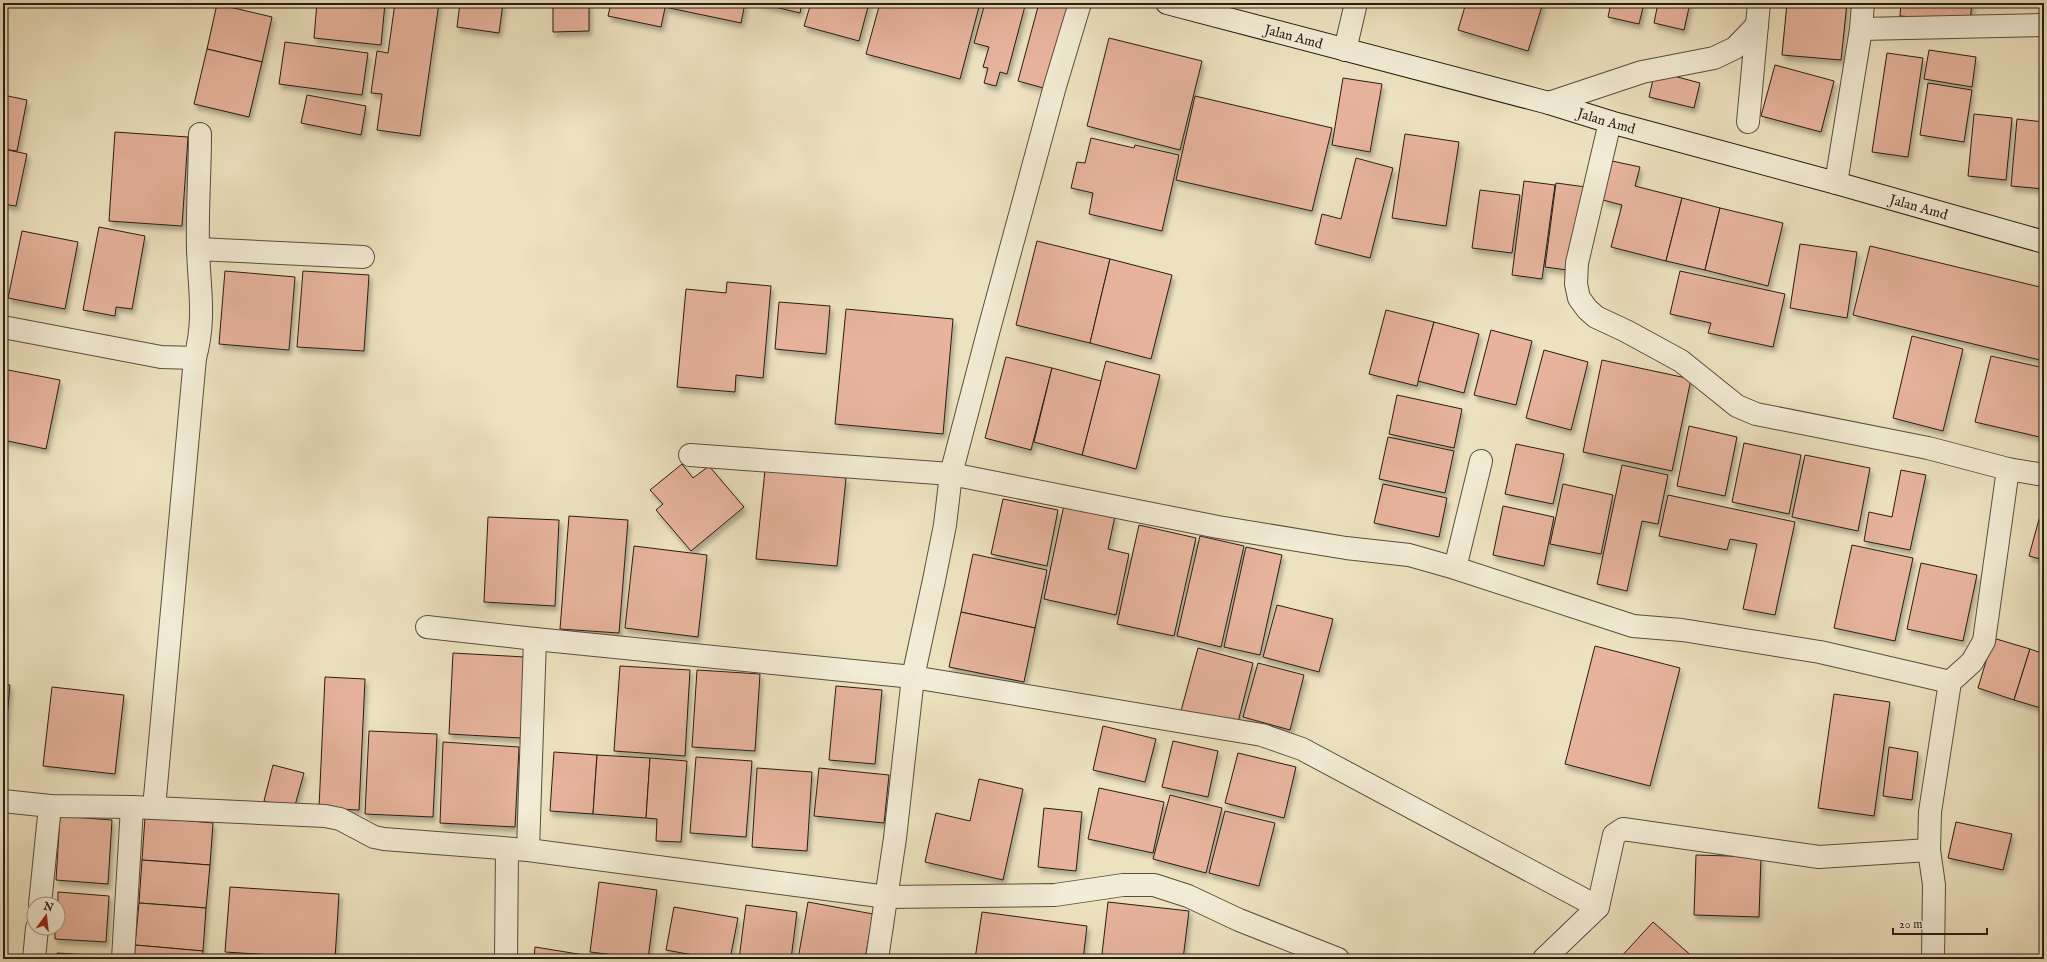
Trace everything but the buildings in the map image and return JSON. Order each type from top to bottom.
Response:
[{"type":"street","points":[[877,959],[887,897],[913,677],[945,525],[952,474],[1036,154],[1080,3]]},
{"type":"street","name":"Jalan Amd","points":[[1167,3],[1549,103],[1610,122],[1836,183],[2044,242]]},
{"type":"street","points":[[1345,50],[1356,3]]},
{"type":"street","points":[[1748,122],[1759,3]]},
{"type":"street","points":[[1836,183],[1861,29],[1863,3]]},
{"type":"street","points":[[1549,103],[1642,72],[1714,58],[1735,48],[1757,25]]},
{"type":"street","points":[[1861,29],[2044,25]]},
{"type":"street","points":[[1610,122],[1578,263],[1576,284],[1579,298],[1587,310],[1596,317],[1626,331],[1681,361],[1737,406],[1756,414],[1928,448],[2008,469],[2044,475]]},
{"type":"street","points":[[154,808],[195,358],[199,345],[203,307],[198,249],[200,134]]},
{"type":"street","points":[[198,249],[363,257]]},
{"type":"street","points":[[3,326],[161,357],[195,358]]},
{"type":"street","points":[[690,455],[952,474],[1218,527],[1346,548],[1409,555],[1455,568],[1633,626],[1682,630],[1820,652],[1950,682]]},
{"type":"street","points":[[1455,568],[1481,461]]},
{"type":"street","points":[[1933,959],[1934,885],[1929,850],[1930,812],[1950,682],[1972,662],[1984,641],[2008,469]]},
{"type":"street","points":[[427,626],[535,639],[913,677],[1262,735],[1302,749],[1598,907]]},
{"type":"street","points":[[506,959],[535,639]]},
{"type":"street","points":[[3,801],[50,806],[154,808],[325,816],[340,819],[374,836],[384,839],[517,850],[887,897],[1055,895],[1123,885],[1154,885],[1188,896],[1239,920],[1338,959]]},
{"type":"street","points":[[41,896],[50,806]]},
{"type":"street","points":[[123,959],[132,808]]},
{"type":"street","points":[[1544,959],[1598,907],[1614,835],[1623,829],[1819,857],[1929,850]]},
{"type":"street","points":[[34,959],[36,936]]}]
